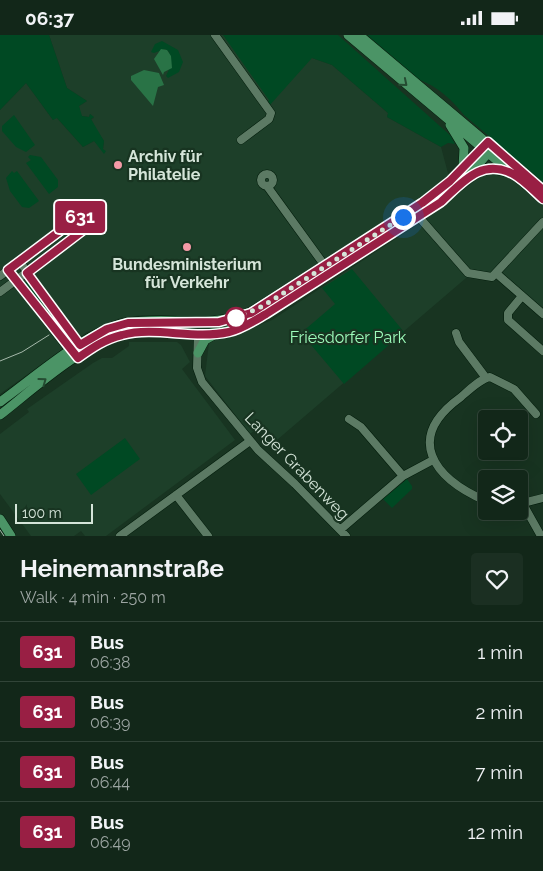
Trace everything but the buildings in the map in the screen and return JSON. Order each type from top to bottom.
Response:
[{"type":"main road","points":[[348,35],[444,116],[543,189]]},
{"type":"main road","points":[[359,35],[488,147],[514,174],[543,199]]},
{"type":"main road","points":[[444,116],[464,148],[463,169]]},
{"type":"main road","points":[[198,353],[206,340],[219,334],[239,329],[254,321],[327,270],[415,213],[488,147]]},
{"type":"main road","points":[[415,213],[441,202],[464,180],[488,147]]},
{"type":"main road","points":[[464,180],[488,168],[514,174]]},
{"type":"main road","points":[[198,334],[205,328],[237,322],[327,270]]},
{"type":"main road","points":[[0,415],[5,403],[107,329],[128,323],[228,321],[251,313]]},
{"type":"main road","points":[[198,322],[198,334]]},
{"type":"main road","points":[[78,351],[103,341],[136,333],[219,334]]},
{"type":"main road","points":[[0,519],[11,536]]},
{"type":"street","points":[[215,35],[271,113],[269,119],[241,140]]},
{"type":"street","points":[[267,186],[327,270]]},
{"type":"street","points":[[415,213],[468,273],[492,277],[543,221]]},
{"type":"street","points":[[0,276],[72,224],[80,224],[82,229],[80,233],[0,292]]},
{"type":"street","points":[[20,262],[78,351]]},
{"type":"street","points":[[8,270],[78,351]]},
{"type":"street","points":[[496,273],[543,314]]},
{"type":"street","points":[[522,296],[508,313],[508,320],[543,351]]},
{"type":"street","points":[[456,333],[459,342],[486,378]]},
{"type":"street","name":"Langer Grabenweg","points":[[198,334],[198,368],[202,382],[250,441],[346,536]]},
{"type":"street","points":[[478,496],[459,485],[433,461],[430,440],[438,417],[452,403],[486,378],[494,378],[514,389],[536,414]]},
{"type":"street","points":[[349,419],[361,427],[403,476]]},
{"type":"street","points":[[120,536],[250,441]]},
{"type":"street","points":[[340,530],[403,476],[433,461]]},
{"type":"street","points":[[176,495],[208,536]]},
{"type":"street","points":[[528,502],[543,498]]},
{"type":"street","points":[[528,515],[541,536]]},
{"type":"shaded area","points":[[49,35],[295,35],[312,58],[332,65],[388,113],[387,117],[441,147],[449,177],[414,205],[275,293],[241,311],[212,317],[143,315],[120,318],[87,332],[0,394],[0,110],[26,83],[53,120],[56,117],[83,147],[94,141],[103,149],[104,141],[91,119],[94,118],[90,114],[89,117],[82,116],[80,112],[79,106],[87,101],[67,88]]},
{"type":"shaded area","points":[[161,49],[167,50],[171,56],[172,68],[164,72],[163,75],[154,59]]},
{"type":"shaded area","points":[[144,70],[159,73],[164,85],[158,87],[153,106],[131,80],[131,76]]},
{"type":"shaded area","points":[[494,170],[509,177],[543,205],[543,316],[505,280],[466,278],[277,440],[262,424],[250,434],[205,376],[209,343],[219,336],[246,331],[272,320],[426,219],[485,173]]},
{"type":"shaded area","points":[[129,342],[177,342],[181,345],[190,362],[182,369],[235,440],[106,536],[85,536],[81,531],[74,536],[31,536],[0,494],[0,434],[29,412],[27,409],[93,363],[102,358],[112,358],[129,346]]},
{"type":"green space","points":[[0,35],[49,35],[67,88],[87,101],[79,106],[82,116],[89,117],[90,114],[94,117],[91,119],[104,141],[103,149],[106,151],[104,154],[94,141],[83,147],[57,118],[53,120],[26,83],[0,110]]},
{"type":"green space","points":[[223,35],[338,35],[451,136],[455,144],[448,143],[441,147],[387,117],[388,113],[332,65],[312,58],[269,106],[267,103],[269,100]]},
{"type":"green space","points":[[367,35],[543,35],[543,182],[464,115],[444,94],[420,80]]},
{"type":"green space","points":[[162,41],[178,50],[183,62],[179,72],[168,78],[166,76],[171,65],[169,52],[165,49],[154,53],[151,52],[155,44]]},
{"type":"green space","points":[[14,115],[35,145],[26,152],[16,147],[2,131],[2,126]]},
{"type":"green space","points":[[30,155],[41,157],[58,180],[58,187],[49,194],[26,163],[31,160],[28,157]]},
{"type":"green space","points":[[12,171],[14,173],[17,171],[39,201],[29,208],[22,207],[10,191],[6,178]]},
{"type":"green space","name":"Friesdorfer Park","points":[[352,269],[404,332],[344,384],[301,333],[335,304],[322,288]]},
{"type":"green space","points":[[30,279],[73,338],[66,342],[24,284]]},
{"type":"green space","points":[[125,438],[140,459],[91,495],[76,474]]},
{"type":"green space","points":[[407,479],[412,489],[392,508],[383,499]]},
{"type":"tram line","points":[[0,361],[22,352],[49,335]]},
{"type":"tram line","points":[[0,530],[4,536]]},
{"type":"bus line","name":"631","points":[[543,190],[488,142],[463,169],[431,197],[403,217],[251,313],[228,321],[209,323],[128,323],[107,329],[80,345],[27,273],[80,233],[82,229],[90,225],[92,219],[88,215],[80,216],[72,224],[8,270],[65,345],[78,358],[103,341],[122,335],[157,332],[219,334],[239,329],[266,314],[441,202],[464,180],[484,169],[493,168],[514,174],[543,199]]},
{"type":"place","name":"Archiv für Philatelie","points":[[118,165]]},
{"type":"place","name":"Bundesministerium für Verkehr","points":[[187,247]]},
{"type":"route","points":[[236,318],[251,313],[263,306],[403,217]]}]
